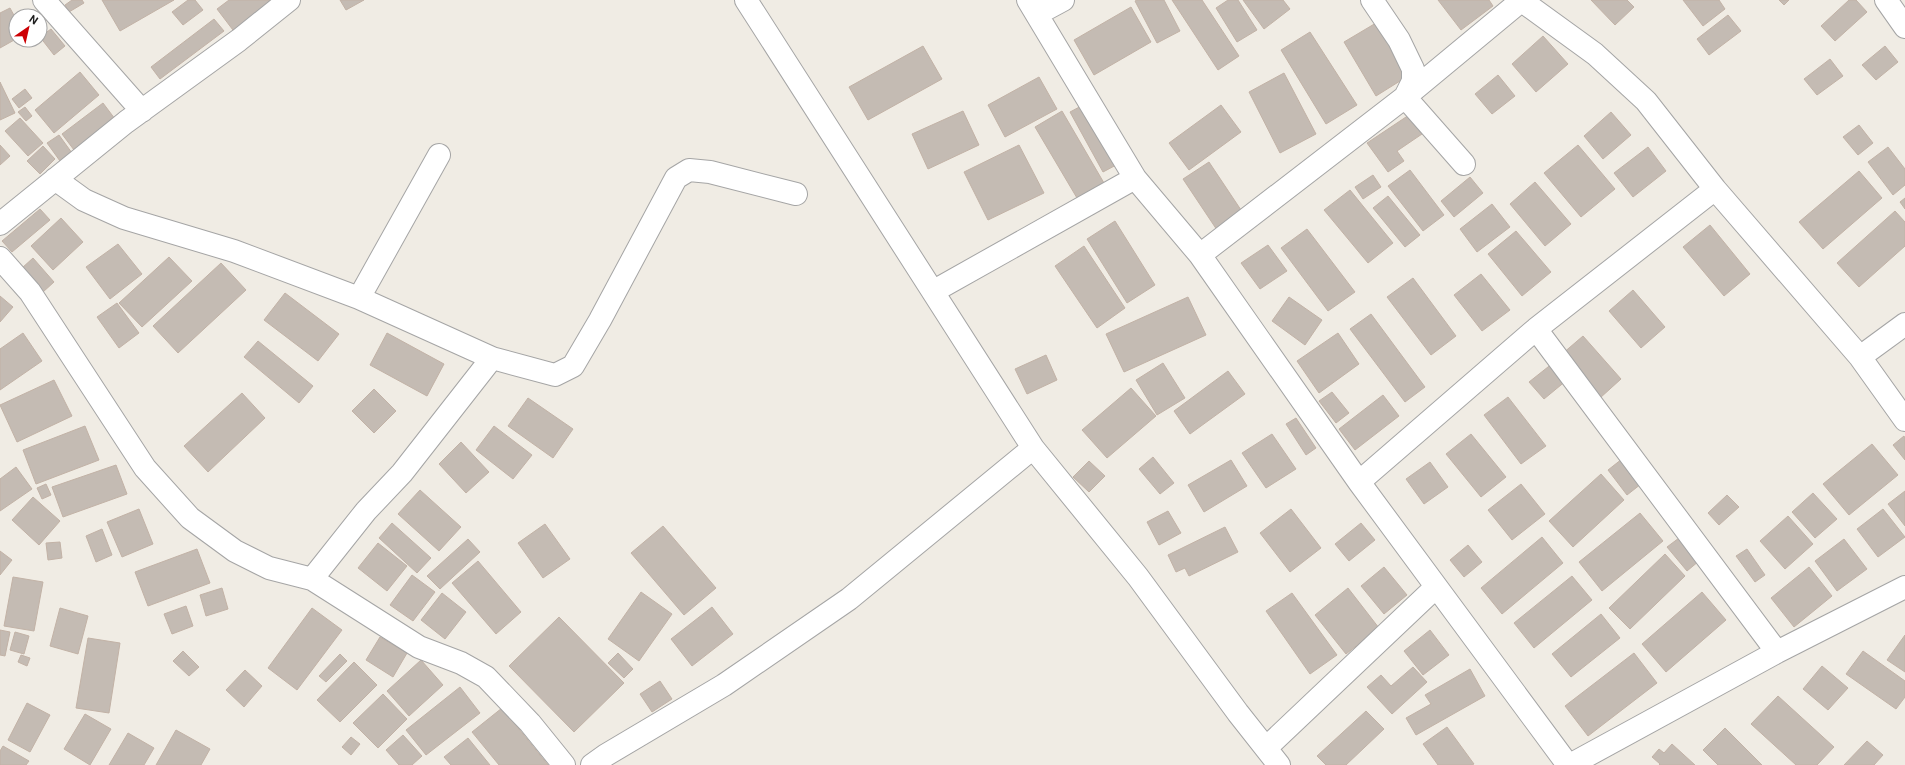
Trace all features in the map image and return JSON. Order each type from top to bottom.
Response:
[{"type":"street","points":[[44,0],[142,111]]},
{"type":"street","points":[[0,224],[142,111],[239,40],[289,0]]},
{"type":"street","points":[[746,0],[934,291],[1033,448],[1138,577],[1238,713],[1273,757],[1436,587]]},
{"type":"street","points":[[1063,0],[1032,7],[1136,178],[1200,255],[1360,482],[1436,587],[1569,765],[1777,652],[1905,587]]},
{"type":"street","points":[[1372,0],[1401,44],[1414,69],[1413,81],[1405,97]]},
{"type":"street","points":[[1886,0],[1905,27]]},
{"type":"street","points":[[1200,255],[1405,97],[1522,1],[1595,54],[1646,101],[1716,189],[1860,357],[1905,420]]},
{"type":"street","points":[[1405,97],[1464,164]]},
{"type":"street","points":[[359,298],[439,155]]},
{"type":"street","points":[[55,179],[84,200],[124,218],[234,251],[359,298],[492,358],[555,375],[573,366],[600,320],[676,178],[689,170],[710,172],[796,194]]},
{"type":"street","points":[[934,291],[1136,178]]},
{"type":"street","points":[[1360,482],[1536,330],[1716,189]]},
{"type":"street","points":[[0,258],[30,292],[145,468],[190,518],[235,551],[269,568],[312,579],[419,647],[461,664],[486,678],[530,724],[564,765]]},
{"type":"street","points":[[1860,357],[1905,324]]},
{"type":"street","points":[[1536,330],[1777,652]]},
{"type":"street","points":[[312,579],[366,511],[402,473],[492,358]]},
{"type":"street","points":[[592,765],[606,755],[724,685],[849,599],[1033,448]]},
{"type":"building","points":[[72,0],[82,0],[84,3],[69,12],[65,5]]},
{"type":"building","points":[[102,0],[174,0],[120,31]]},
{"type":"building","points":[[188,0],[195,0],[203,10],[183,25],[172,12]]},
{"type":"building","points":[[229,0],[279,0],[236,34],[217,9]]},
{"type":"building","points":[[340,0],[364,0],[346,10]]},
{"type":"building","points":[[1164,0],[1180,31],[1157,43],[1135,1]]},
{"type":"building","points":[[1172,0],[1202,0],[1239,56],[1218,70]]},
{"type":"building","points":[[1228,0],[1238,0],[1257,30],[1237,42],[1216,8]]},
{"type":"building","points":[[1243,0],[1283,0],[1290,9],[1264,29]]},
{"type":"building","points":[[1438,0],[1489,0],[1493,6],[1461,30]]},
{"type":"building","points":[[1591,0],[1627,0],[1634,7],[1615,25]]},
{"type":"building","points":[[1683,0],[1719,0],[1725,9],[1703,26]]},
{"type":"building","points":[[1779,0],[1789,0],[1784,5]]},
{"type":"building","points":[[1849,0],[1856,0],[1867,12],[1835,41],[1821,26]]},
{"type":"building","points":[[1131,7],[1151,42],[1094,75],[1074,40]]},
{"type":"building","points":[[8,9],[8,44],[0,48],[0,13]]},
{"type":"building","points":[[1728,15],[1741,31],[1709,55],[1697,39]]},
{"type":"building","points":[[214,19],[224,31],[160,79],[151,67]]},
{"type":"building","points":[[1376,23],[1408,76],[1376,96],[1344,42]]},
{"type":"building","points":[[51,29],[65,46],[54,55],[48,47],[48,31]]},
{"type":"building","points":[[1310,32],[1357,105],[1326,124],[1281,50]]},
{"type":"building","points":[[1543,36],[1568,64],[1536,92],[1512,64]]},
{"type":"building","points":[[923,46],[942,79],[868,120],[849,87]]},
{"type":"building","points":[[1885,46],[1898,62],[1876,80],[1862,65]]},
{"type":"building","points":[[1830,59],[1843,76],[1817,95],[1804,79]]},
{"type":"building","points":[[80,72],[99,95],[54,133],[35,110]]},
{"type":"building","points":[[1284,73],[1316,134],[1280,153],[1249,92]]},
{"type":"building","points":[[1498,75],[1515,96],[1492,114],[1475,94]]},
{"type":"building","points":[[1039,77],[1057,109],[1005,137],[988,105]]},
{"type":"building","points":[[0,82],[15,113],[0,120]]},
{"type":"building","points":[[25,89],[32,98],[19,108],[12,99]]},
{"type":"building","points":[[103,103],[115,119],[74,150],[62,134]]},
{"type":"building","points":[[1085,104],[1118,164],[1103,172],[1070,112]]},
{"type":"building","points":[[1221,105],[1241,132],[1189,170],[1169,143]]},
{"type":"building","points":[[25,107],[32,116],[26,121],[18,112]]},
{"type":"building","points":[[963,111],[979,145],[928,169],[912,134]]},
{"type":"building","points":[[1062,111],[1104,183],[1077,198],[1035,127]]},
{"type":"building","points":[[1611,112],[1631,135],[1603,159],[1584,136]]},
{"type":"building","points":[[1409,115],[1422,134],[1397,151],[1404,161],[1388,172],[1367,143]]},
{"type":"building","points":[[20,118],[43,143],[28,156],[5,131]]},
{"type":"building","points":[[1859,125],[1873,143],[1858,155],[1843,137]]},
{"type":"building","points":[[59,135],[72,153],[60,161],[47,143]]},
{"type":"building","points":[[0,145],[10,156],[0,165]]},
{"type":"building","points":[[1019,145],[1044,193],[988,220],[964,172]]},
{"type":"building","points":[[1578,145],[1615,189],[1581,217],[1544,173]]},
{"type":"building","points":[[43,146],[55,159],[40,174],[27,161]]},
{"type":"building","points":[[1648,147],[1666,171],[1633,197],[1614,173]]},
{"type":"building","points":[[1888,147],[1905,169],[1905,185],[1893,195],[1868,162]]},
{"type":"building","points":[[1209,162],[1243,213],[1217,230],[1183,179]]},
{"type":"building","points":[[1410,170],[1444,215],[1423,231],[1388,186]]},
{"type":"building","points":[[1859,171],[1882,198],[1823,249],[1799,222]]},
{"type":"building","points":[[1373,175],[1381,187],[1363,199],[1355,187]]},
{"type":"building","points":[[1470,177],[1483,193],[1454,217],[1441,201]]},
{"type":"building","points":[[1535,182],[1571,224],[1545,246],[1510,204]]},
{"type":"building","points":[[1350,190],[1393,243],[1368,263],[1324,210]]},
{"type":"building","points":[[1388,196],[1420,235],[1405,247],[1373,208]]},
{"type":"building","points":[[1905,198],[1905,209],[1900,202]]},
{"type":"building","points":[[1492,204],[1510,227],[1477,252],[1460,229]]},
{"type":"building","points":[[40,209],[50,220],[12,252],[2,241]]},
{"type":"building","points":[[1895,211],[1905,222],[1905,246],[1859,287],[1837,263]]},
{"type":"building","points":[[61,218],[83,242],[53,270],[31,246]]},
{"type":"building","points":[[1115,221],[1155,285],[1127,303],[1087,239]]},
{"type":"building","points":[[1710,225],[1750,274],[1724,296],[1683,247]]},
{"type":"building","points":[[1307,229],[1355,292],[1328,311],[1281,248]]},
{"type":"building","points":[[1516,231],[1551,272],[1522,296],[1488,254]]},
{"type":"building","points":[[118,244],[142,274],[110,299],[86,267]]},
{"type":"building","points":[[1268,245],[1287,271],[1260,289],[1241,263]]},
{"type":"building","points":[[1084,246],[1125,308],[1097,328],[1055,266]]},
{"type":"building","points":[[169,257],[192,281],[142,327],[119,303]]},
{"type":"building","points":[[33,258],[54,282],[43,292],[22,268]]},
{"type":"building","points":[[221,263],[246,290],[178,353],[153,326]]},
{"type":"building","points":[[1481,274],[1510,310],[1482,331],[1454,295]]},
{"type":"building","points":[[1413,278],[1456,336],[1431,355],[1387,297]]},
{"type":"building","points":[[1633,290],[1665,327],[1641,348],[1609,311]]},
{"type":"building","points":[[285,293],[339,334],[318,361],[264,320]]},
{"type":"building","points":[[0,296],[13,307],[0,322]]},
{"type":"building","points":[[1188,297],[1206,335],[1124,372],[1106,334]]},
{"type":"building","points":[[1289,297],[1322,320],[1305,345],[1272,321]]},
{"type":"building","points":[[117,303],[139,333],[119,348],[97,317]]},
{"type":"building","points":[[1371,314],[1425,387],[1405,402],[1350,329]]},
{"type":"building","points":[[23,333],[42,361],[0,390],[0,349]]},
{"type":"building","points":[[387,333],[444,364],[427,396],[370,365]]},
{"type":"building","points":[[1338,333],[1359,364],[1319,393],[1297,361]]},
{"type":"building","points":[[1583,336],[1621,379],[1600,398],[1562,354]]},
{"type":"building","points":[[258,341],[313,386],[299,403],[244,357]]},
{"type":"building","points":[[1046,355],[1057,380],[1027,394],[1015,369]]},
{"type":"building","points":[[1163,363],[1185,398],[1157,415],[1136,380]]},
{"type":"building","points":[[1553,363],[1567,380],[1544,399],[1529,382]]},
{"type":"building","points":[[1228,371],[1245,394],[1190,434],[1174,411]]},
{"type":"building","points":[[54,380],[72,416],[17,442],[0,405]]},
{"type":"building","points":[[1131,388],[1156,416],[1107,458],[1082,430]]},
{"type":"building","points":[[374,389],[396,411],[374,433],[352,411]]},
{"type":"building","points":[[1332,392],[1349,413],[1336,423],[1319,401]]},
{"type":"building","points":[[242,393],[265,418],[208,472],[184,446]]},
{"type":"building","points":[[1383,395],[1399,416],[1355,450],[1339,429]]},
{"type":"building","points":[[1508,397],[1546,446],[1521,464],[1484,415]]},
{"type":"building","points":[[528,398],[573,429],[553,458],[508,426]]},
{"type":"building","points":[[1296,418],[1316,448],[1306,455],[1286,424]]},
{"type":"building","points":[[85,426],[99,460],[36,484],[23,450]]},
{"type":"building","points":[[494,426],[532,455],[513,479],[476,450]]},
{"type":"building","points":[[1272,434],[1296,469],[1266,488],[1242,453]]},
{"type":"building","points":[[1471,434],[1506,477],[1481,497],[1446,454]]},
{"type":"building","points":[[1904,436],[1905,438],[1905,460],[1893,445]]},
{"type":"building","points":[[461,442],[489,472],[466,493],[439,464]]},
{"type":"building","points":[[1872,444],[1898,475],[1849,515],[1823,484]]},
{"type":"building","points":[[1153,457],[1174,483],[1160,494],[1139,469]]},
{"type":"building","points":[[1622,459],[1641,484],[1627,495],[1608,470]]},
{"type":"building","points":[[1231,460],[1247,486],[1204,512],[1188,485]]},
{"type":"building","points":[[1089,461],[1105,476],[1089,492],[1073,477]]},
{"type":"building","points":[[1430,462],[1448,487],[1424,504],[1406,479]]},
{"type":"building","points":[[116,465],[127,494],[63,517],[52,487]]},
{"type":"building","points":[[16,467],[32,489],[0,511],[0,479]]},
{"type":"building","points":[[1601,474],[1624,500],[1573,547],[1549,521]]},
{"type":"building","points":[[46,484],[51,495],[42,499],[37,488]]},
{"type":"building","points":[[1521,484],[1545,514],[1512,540],[1488,510]]},
{"type":"building","points":[[420,490],[461,527],[439,551],[398,514]]},
{"type":"building","points":[[1905,491],[1905,526],[1888,504]]},
{"type":"building","points":[[1813,493],[1837,519],[1815,538],[1792,512]]},
{"type":"building","points":[[1727,495],[1739,507],[1719,525],[1708,513]]},
{"type":"building","points":[[33,497],[60,521],[39,545],[12,520]]},
{"type":"building","points":[[139,509],[153,544],[122,557],[107,522]]},
{"type":"building","points":[[1291,509],[1321,548],[1290,572],[1260,533]]},
{"type":"building","points":[[1883,509],[1905,537],[1878,557],[1857,529]]},
{"type":"building","points":[[1168,511],[1181,533],[1159,545],[1147,522]]},
{"type":"building","points":[[1640,513],[1663,541],[1602,591],[1579,562]]},
{"type":"building","points":[[1788,516],[1813,544],[1785,569],[1760,541]]},
{"type":"building","points":[[392,523],[431,558],[417,573],[379,538]]},
{"type":"building","points":[[1361,523],[1375,540],[1349,561],[1335,544]]},
{"type":"building","points":[[545,524],[570,559],[543,578],[518,543]]},
{"type":"building","points":[[663,526],[716,588],[684,615],[631,553]]},
{"type":"building","points":[[1225,527],[1238,552],[1189,576],[1185,568],[1176,572],[1168,555]]},
{"type":"building","points":[[102,529],[112,555],[96,562],[86,536]]},
{"type":"building","points":[[1542,537],[1563,563],[1502,614],[1481,588]]},
{"type":"building","points":[[1679,538],[1699,561],[1687,571],[1667,547]]},
{"type":"building","points":[[468,539],[480,552],[440,589],[427,576]]},
{"type":"building","points":[[1844,539],[1867,569],[1837,591],[1815,561]]},
{"type":"building","points":[[60,542],[62,558],[48,560],[46,543]]},
{"type":"building","points":[[378,543],[407,566],[387,591],[358,568]]},
{"type":"building","points":[[1468,545],[1482,562],[1464,577],[1450,560]]},
{"type":"building","points":[[197,549],[210,583],[148,606],[135,572]]},
{"type":"building","points":[[1747,549],[1765,575],[1755,582],[1736,556]]},
{"type":"building","points":[[0,551],[12,560],[0,575]]},
{"type":"building","points":[[1665,554],[1685,576],[1630,629],[1609,608]]},
{"type":"building","points":[[478,561],[521,612],[496,634],[452,583]]},
{"type":"building","points":[[1384,567],[1407,595],[1384,614],[1361,586]]},
{"type":"building","points":[[1809,567],[1832,596],[1794,627],[1771,598]]},
{"type":"building","points":[[412,575],[435,592],[413,621],[390,605]]},
{"type":"building","points":[[1572,576],[1592,600],[1534,648],[1514,623]]},
{"type":"building","points":[[13,577],[43,582],[34,631],[4,626]]},
{"type":"building","points":[[222,588],[228,609],[206,616],[200,595]]},
{"type":"building","points":[[1348,588],[1379,628],[1346,654],[1315,615]]},
{"type":"building","points":[[641,592],[672,614],[639,661],[608,639]]},
{"type":"building","points":[[1702,592],[1726,620],[1666,672],[1642,644]]},
{"type":"building","points":[[442,593],[466,612],[445,639],[421,620]]},
{"type":"building","points":[[1292,593],[1337,655],[1310,674],[1266,611]]},
{"type":"building","points":[[186,606],[193,626],[172,634],[164,614]]},
{"type":"building","points":[[712,607],[733,634],[692,666],[671,639]]},
{"type":"building","points":[[60,608],[88,616],[78,654],[50,646]]},
{"type":"building","points":[[312,608],[342,630],[297,690],[268,668]]},
{"type":"building","points":[[1601,614],[1620,638],[1571,677],[1552,654]]},
{"type":"building","points":[[559,617],[624,683],[574,732],[509,666]]},
{"type":"building","points":[[0,630],[10,632],[5,656],[0,655]]},
{"type":"building","points":[[1430,630],[1449,655],[1423,675],[1404,651]]},
{"type":"building","points":[[15,632],[29,636],[24,654],[10,650]]},
{"type":"building","points":[[1905,635],[1905,672],[1887,660]]},
{"type":"building","points":[[380,637],[407,653],[393,677],[366,660]]},
{"type":"building","points":[[88,638],[120,643],[109,713],[76,708]]},
{"type":"building","points":[[183,651],[199,667],[189,676],[173,661]]},
{"type":"building","points":[[1863,651],[1905,681],[1905,697],[1896,709],[1846,674]]},
{"type":"building","points":[[618,653],[633,669],[624,678],[608,663]]},
{"type":"building","points":[[1634,653],[1657,683],[1588,736],[1565,706]]},
{"type":"building","points":[[340,654],[347,661],[326,682],[319,676]]},
{"type":"building","points":[[21,655],[30,658],[27,666],[18,662]]},
{"type":"building","points":[[421,660],[443,685],[409,716],[387,691]]},
{"type":"building","points":[[354,662],[377,685],[340,722],[317,700]]},
{"type":"building","points":[[1822,666],[1848,688],[1828,710],[1803,689]]},
{"type":"building","points":[[1413,667],[1427,682],[1392,714],[1367,687],[1381,675],[1391,686]]},
{"type":"building","points":[[1470,669],[1485,696],[1416,735],[1406,718],[1431,704],[1425,695]]},
{"type":"building","points":[[245,670],[262,686],[244,707],[226,690]]},
{"type":"building","points":[[660,681],[672,699],[652,712],[640,694]]},
{"type":"building","points":[[460,687],[480,713],[426,755],[406,730]]},
{"type":"building","points":[[383,694],[407,719],[378,748],[353,723]]},
{"type":"building","points":[[1778,696],[1834,747],[1817,765],[1796,765],[1751,724]]},
{"type":"building","points":[[27,703],[50,715],[30,752],[8,740]]},
{"type":"building","points":[[502,708],[548,765],[499,765],[472,732]]},
{"type":"building","points":[[1366,711],[1384,729],[1346,765],[1326,765],[1317,756]]},
{"type":"building","points":[[85,714],[111,729],[90,765],[64,749]]},
{"type":"building","points":[[1447,727],[1474,764],[1438,765],[1423,744]]},
{"type":"building","points":[[1725,728],[1762,765],[1718,765],[1703,750]]},
{"type":"building","points":[[176,730],[210,749],[201,765],[156,765]]},
{"type":"building","points":[[128,733],[154,748],[144,765],[109,765]]},
{"type":"building","points":[[403,735],[422,756],[412,765],[399,765],[386,750]]},
{"type":"building","points":[[351,737],[360,744],[351,755],[342,747]]},
{"type":"building","points":[[468,738],[490,765],[451,765],[444,757]]},
{"type":"building","points":[[1867,741],[1883,755],[1874,765],[1844,765]]},
{"type":"building","points":[[1672,744],[1695,765],[1659,765],[1660,764],[1652,757],[1659,749],[1664,753]]},
{"type":"building","points":[[3,746],[29,761],[26,765],[0,765],[0,751]]}]
